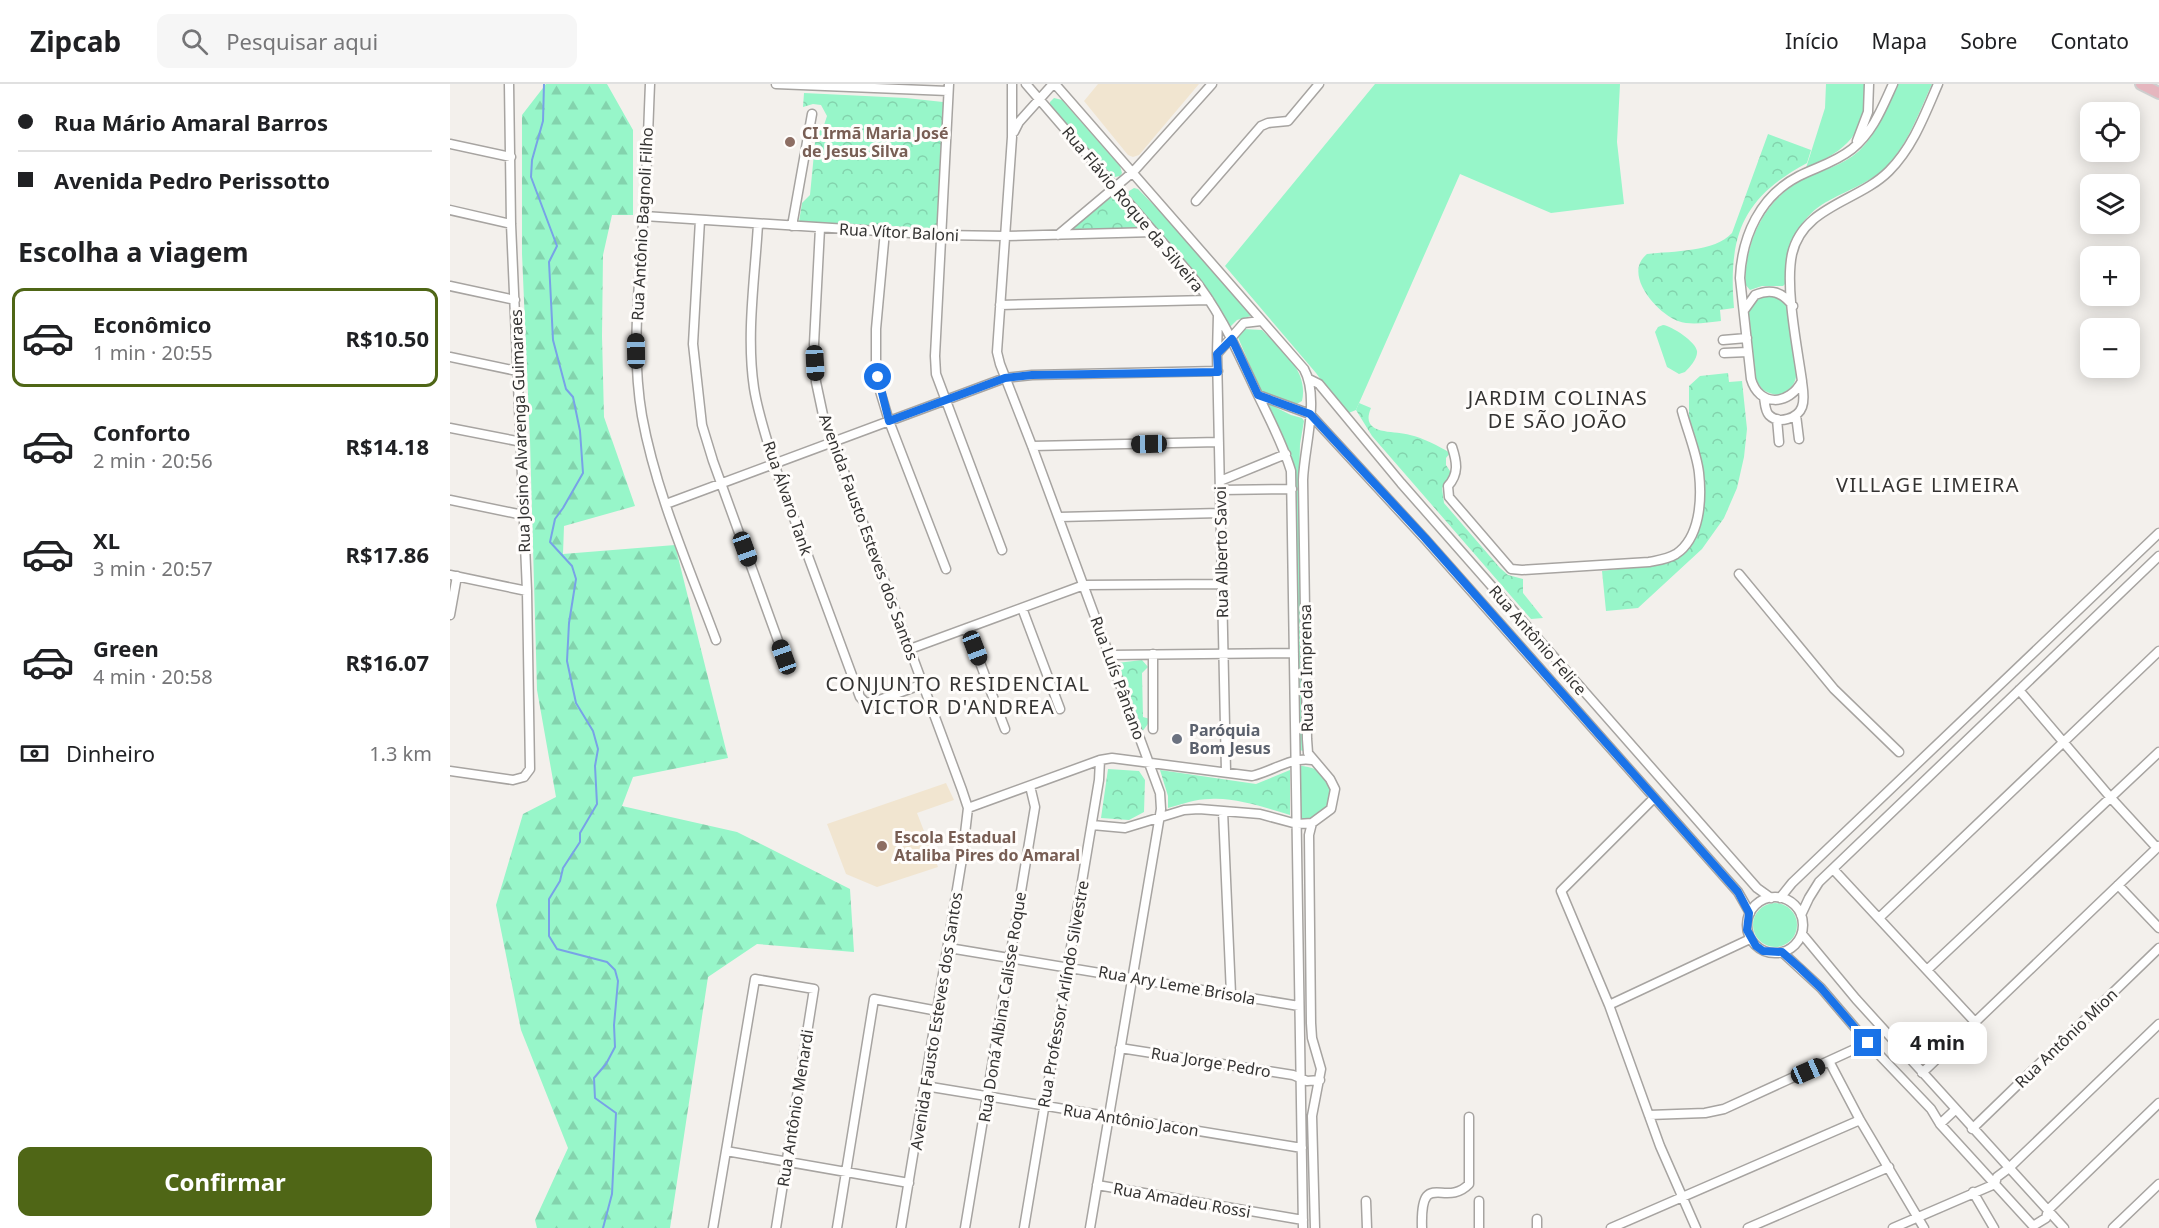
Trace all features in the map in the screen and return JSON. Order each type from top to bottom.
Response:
[{"type":"main road","points":[[2141,84],[2159,93]]},
{"type":"street","name":"Rua Josino Alvarenga Guimaraes","points":[[450,771],[513,780],[524,777],[530,769],[527,591],[511,224],[509,84]]},
{"type":"street","name":"Rua Antônio Bagnoli Filho","points":[[650,84],[636,333],[642,415],[653,463],[666,504],[716,640]]},
{"type":"street","points":[[776,84],[949,87],[935,356],[936,374],[1002,550]]},
{"type":"street","name":"Rua Luís Pântano","points":[[1012,84],[1012,137],[997,352],[1160,793],[1159,818],[1090,1228]]},
{"type":"street","name":"Rua Flávio Roque da Silveira","points":[[1026,84],[1154,232],[1209,300],[1232,339]]},
{"type":"street","name":"Rua Luís Pântano","points":[[1012,137],[1019,122],[1054,84]]},
{"type":"street","name":"Rua Flávio Roque da Silveira","points":[[1054,84],[1261,321]]},
{"type":"street","points":[[1058,235],[1133,172],[1212,84]]},
{"type":"street","points":[[1196,201],[1261,126],[1288,121],[1319,84]]},
{"type":"street","points":[[1854,148],[1868,112],[1869,84]]},
{"type":"street","points":[[1802,381],[1797,391],[1788,397],[1772,400],[1757,393],[1753,386],[1740,278],[1745,240],[1765,203],[1781,188],[1798,177],[1840,158],[1867,135],[1893,84]]},
{"type":"street","points":[[1764,397],[1769,415],[1777,419],[1787,419],[1796,415],[1802,409],[1804,401],[1790,273],[1792,253],[1800,235],[1812,220],[1828,207],[1870,186],[1889,172],[1916,134],[1938,84]]},
{"type":"street","points":[[1031,110],[1050,112]]},
{"type":"street","points":[[792,226],[812,114]]},
{"type":"street","points":[[450,144],[511,157]]},
{"type":"street","points":[[450,210],[511,224]]},
{"type":"street","name":"Rua Vítor Baloni","points":[[644,216],[941,235],[1005,236],[1154,232]]},
{"type":"street","points":[[700,220],[693,344],[702,425],[784,657]]},
{"type":"street","name":"Rua Álvaro Tank","points":[[758,224],[751,341],[754,388],[774,464],[860,697],[865,702],[872,703],[923,684]]},
{"type":"street","name":"Avenida Fausto Esteves dos Santos","points":[[820,228],[814,344],[816,382],[823,415],[968,808],[949,948],[901,1228]]},
{"type":"street","points":[[885,231],[876,329],[876,363],[880,391],[889,421],[946,569]]},
{"type":"street","points":[[450,286],[515,300]]},
{"type":"street","points":[[1744,311],[1755,295],[1763,292],[1779,292],[1793,306]]},
{"type":"street","points":[[1000,305],[1209,300]]},
{"type":"street","name":"Rua Alberto Savoi","points":[[1218,315],[1226,772]]},
{"type":"street","points":[[1217,354],[1244,323],[1261,321],[1304,369],[1309,379]]},
{"type":"street","points":[[1723,340],[1747,338]]},
{"type":"street","name":"Rua da Imprensa","points":[[1232,339],[1286,454],[1291,471],[1303,1224]]},
{"type":"street","points":[[1724,353],[1748,352]]},
{"type":"street","points":[[450,357],[518,371]]},
{"type":"street","points":[[666,504],[1005,378],[1032,375],[1218,372]]},
{"type":"street","name":"Rua da Imprensa","points":[[1309,379],[1310,414],[1303,480],[1307,739],[1308,753],[1312,760]]},
{"type":"street","name":"Rua Antônio Felice","points":[[1309,379],[1319,384],[1409,492],[1757,888],[1775,898]]},
{"type":"street","points":[[1258,395],[1310,414]]},
{"type":"street","points":[[1452,447],[1456,459],[1455,478],[1448,486],[1449,497],[1511,569],[1649,562],[1675,555],[1690,540],[1695,530],[1700,495],[1699,471],[1682,411]]},
{"type":"street","name":"Rua Antônio Felice","points":[[1310,414],[1425,538],[1653,799],[1738,892],[1749,913]]},
{"type":"street","points":[[1796,415],[1799,439]]},
{"type":"street","points":[[1777,419],[1779,442]]},
{"type":"street","points":[[450,428],[522,442]]},
{"type":"street","points":[[1032,446],[1219,442]]},
{"type":"street","points":[[1220,486],[1286,454]]},
{"type":"street","points":[[1220,486],[1292,489]]},
{"type":"street","points":[[450,500],[524,515]]},
{"type":"street","points":[[1059,517],[1221,513]]},
{"type":"street","points":[[1775,898],[2159,533]]},
{"type":"street","points":[[1801,915],[1819,882],[2159,556]]},
{"type":"street","points":[[1739,574],[1834,688],[1899,753]]},
{"type":"street","points":[[450,615],[454,576],[527,591]]},
{"type":"street","points":[[910,649],[1084,585],[1222,584]]},
{"type":"street","points":[[1022,608],[1060,709]]},
{"type":"street","points":[[967,628],[1005,729]]},
{"type":"street","points":[[1880,918],[2159,651]]},
{"type":"street","points":[[1110,655],[1294,653]]},
{"type":"street","name":"Rua Luís Pântano","points":[[1153,654],[1153,729]]},
{"type":"street","points":[[1922,1073],[2158,847],[2111,798],[2066,742],[2019,690]]},
{"type":"street","points":[[1927,970],[2159,752]]},
{"type":"street","points":[[968,808],[1100,760],[1112,758],[1252,776],[1265,773],[1296,759],[1312,760],[1323,769],[1335,789],[1331,809],[1312,824],[1309,835],[1311,1023],[1312,1038],[1321,1069],[1312,1116],[1315,1228]]},
{"type":"street","name":"Rua Professor Arlíndo Silvestre","points":[[1024,1228],[1092,825],[1100,760]]},
{"type":"street","name":"Rua Doná Albina Calisse Roque","points":[[965,1228],[1035,807],[1030,786]]},
{"type":"street","points":[[1653,799],[1561,891],[1609,1005],[1649,1115],[1696,1228]]},
{"type":"street","points":[[1092,825],[1125,828],[1184,810],[1199,809],[1260,814],[1297,824],[1312,824]]},
{"type":"street","points":[[1223,811],[1231,994]]},
{"type":"street","points":[[1833,869],[1975,1022]]},
{"type":"street","points":[[2118,885],[2159,928]]},
{"type":"street","points":[[1775,898],[1789,901],[1796,907],[1803,924],[1802,934],[1797,942],[1782,952],[1763,951],[1750,939],[1747,921],[1749,913],[1762,900],[1775,898]]},
{"type":"street","points":[[1802,934],[1856,999],[2064,1228]]},
{"type":"street","points":[[1609,1005],[1750,939]]},
{"type":"street","name":"Rua Ary Leme Brisola","points":[[949,948],[1299,1006]]},
{"type":"street","name":"Rua Antônio Mion","points":[[1972,1129],[2159,948]]},
{"type":"street","points":[[1782,952],[1821,988],[2034,1227],[2046,1218],[2048,1210],[2159,1103]]},
{"type":"street","name":"Rua Antônio Menardi","points":[[726,1151],[755,979],[814,989],[776,1228]]},
{"type":"street","points":[[837,1228],[874,999],[938,1011]]},
{"type":"street","points":[[1995,1184],[1997,1177],[2159,1024]]},
{"type":"street","points":[[1649,1115],[1705,1113],[1724,1109],[1868,1043]]},
{"type":"street","name":"Rua Jorge Pedro","points":[[1120,1048],[1293,1075],[1307,1081],[1320,1080]]},
{"type":"street","points":[[1830,1061],[1860,1120],[1924,1228]]},
{"type":"street","name":"Rua Antônio Jacon","points":[[925,1086],[1302,1148]]},
{"type":"street","points":[[1940,1124],[1955,1110]]},
{"type":"street","points":[[1422,1228],[1421,1206],[1428,1194],[1456,1192],[1469,1184],[1469,1117]]},
{"type":"street","points":[[1611,1228],[1860,1120]]},
{"type":"street","points":[[713,1228],[726,1151],[909,1182]]},
{"type":"street","points":[[1748,1228],[1889,1167]]},
{"type":"street","points":[[1893,1228],[1995,1184]]},
{"type":"street","name":"Rua Amadeu Rossi","points":[[1097,1185],[1303,1224]]},
{"type":"street","points":[[2114,1228],[2159,1185]]},
{"type":"street","points":[[1973,1192],[1994,1228]]},
{"type":"street","points":[[1366,1201],[1367,1228]]},
{"type":"street","points":[[1479,1201],[1479,1228]]},
{"type":"shaded area","points":[[1098,84],[1199,84],[1139,155],[1133,157],[1128,155],[1084,101]]},
{"type":"shaded area","name":"Escola Estadual Ataliba Pires do Amaral","points":[[946,783],[954,800],[917,813],[938,867],[877,887],[846,874],[827,824]]},
{"type":"green space","points":[[546,84],[607,84],[633,130],[633,215],[612,215],[603,255],[602,336],[604,417],[635,506],[564,526],[563,554],[675,545],[728,758],[633,777],[622,806],[737,832],[850,889],[854,952],[757,944],[708,977],[670,1228],[537,1228],[535,1220],[568,1148],[521,1030],[496,905],[523,814],[556,797],[537,690],[522,254],[522,115]]},
{"type":"green space","points":[[1375,84],[1620,84],[1617,142],[1624,204],[1551,213],[1460,174],[1356,410],[1346,414],[1316,373],[1225,266]]},
{"type":"green space","points":[[1826,84],[1865,84],[1862,116],[1852,138],[1844,146],[1834,154],[1806,168],[1825,108]]},
{"type":"green space","points":[[1898,84],[1932,84],[1912,128],[1893,159],[1866,182],[1830,200],[1809,215],[1791,246],[1786,283],[1783,286],[1762,286],[1750,290],[1745,284],[1749,253],[1759,224],[1767,211],[1789,188],[1839,164],[1859,151],[1877,128]]},
{"type":"green space","points":[[804,93],[943,102],[946,108],[939,223],[932,228],[799,222],[802,203],[810,195],[816,133],[823,128],[827,116],[821,105],[813,104],[803,107]]},
{"type":"green space","points":[[1054,98],[1062,100],[1120,166],[1122,173],[1120,176],[1115,177],[1105,172],[1050,106]]},
{"type":"green space","points":[[1768,134],[1811,150],[1807,163],[1767,190],[1754,205],[1744,222],[1737,240],[1734,260],[1734,308],[1720,310],[1721,321],[1694,323],[1678,321],[1670,317],[1652,302],[1645,292],[1638,272],[1640,262],[1647,254],[1704,247],[1725,239],[1732,233]]},
{"type":"green space","points":[[1134,188],[1138,189],[1188,240],[1251,316],[1237,320],[1229,328],[1130,201],[1126,193]]},
{"type":"green space","points":[[1115,194],[1146,229],[1069,231]]},
{"type":"green space","points":[[1771,295],[1777,297],[1790,310],[1797,371],[1792,386],[1779,395],[1764,391],[1756,378],[1748,314],[1756,300]]},
{"type":"green space","points":[[1663,325],[1683,335],[1696,347],[1696,357],[1685,372],[1679,374],[1667,367],[1655,332]]},
{"type":"green space","points":[[1243,329],[1262,330],[1292,361],[1301,380],[1302,401],[1295,405],[1262,394],[1237,335]]},
{"type":"green space","points":[[1728,373],[1729,382],[1742,381],[1747,429],[1737,488],[1724,518],[1702,549],[1638,608],[1606,611],[1602,571],[1667,563],[1687,550],[1694,541],[1702,514],[1689,421],[1689,386],[1700,376]]},
{"type":"green space","points":[[1359,403],[1371,408],[1369,417],[1374,428],[1415,436],[1450,453],[1446,458],[1446,465],[1452,474],[1442,488],[1444,503],[1500,568],[1508,575],[1523,579],[1523,593],[1543,618],[1531,619],[1372,436],[1356,410]]},
{"type":"green space","points":[[1269,404],[1302,418],[1304,421],[1300,444],[1299,482],[1303,751],[1300,750],[1294,467],[1265,408]]},
{"type":"green space","points":[[1142,660],[1148,667],[1142,673],[1143,717],[1150,721],[1142,732],[1117,663]]},
{"type":"green space","points":[[1300,766],[1316,770],[1325,776],[1331,792],[1328,807],[1310,820],[1300,821]]},
{"type":"green space","points":[[1108,769],[1139,771],[1145,780],[1144,812],[1129,820],[1101,818]]},
{"type":"green space","points":[[1160,770],[1256,784],[1290,770],[1290,815],[1250,804],[1220,799],[1200,800],[1168,808],[1168,796]]},
{"type":"green space","points":[[1775,903],[1784,904],[1791,909],[1796,916],[1796,934],[1791,941],[1784,946],[1775,947],[1766,946],[1759,941],[1754,934],[1753,925],[1754,916],[1759,909],[1766,904]]},
{"type":"waterway","points":[[544,84],[543,121],[532,160],[531,177],[557,246],[549,262],[553,340],[566,389],[573,397],[580,431],[583,473],[555,519],[550,542],[572,566],[576,579],[569,623],[567,661],[576,703],[593,731],[598,749],[595,766],[597,804],[580,833],[580,842],[563,868],[560,881],[549,899],[549,936],[557,949],[607,962],[615,970],[618,981],[614,1025],[615,1047],[606,1064],[594,1078],[595,1098],[616,1113],[612,1194],[603,1228]]},
{"type":"place","name":"CI Irmã Maria José de Jesus Silva","points":[[790,142]]},
{"type":"place","name":"Paróquia Bom Jesus","points":[[1177,739]]},
{"type":"place","name":"Escola Estadual Ataliba Pires do Amaral","points":[[882,846]]},
{"type":"district","name":"JARDIM COLINAS DE SÃO JOÃO","points":[[1558,408]]},
{"type":"district","name":"VILLAGE LIMEIRA","points":[[1928,484]]},
{"type":"district","name":"CONJUNTO RESIDENCIAL VICTOR D'ANDREA","points":[[958,694]]},
{"type":"route","points":[[878,377],[889,421],[1005,378],[1032,375],[1218,372],[1217,354],[1232,339],[1258,395],[1310,414],[1425,538],[1653,799],[1738,892],[1749,913],[1747,930],[1756,946],[1763,951],[1782,952],[1821,988],[1868,1043]]}]
